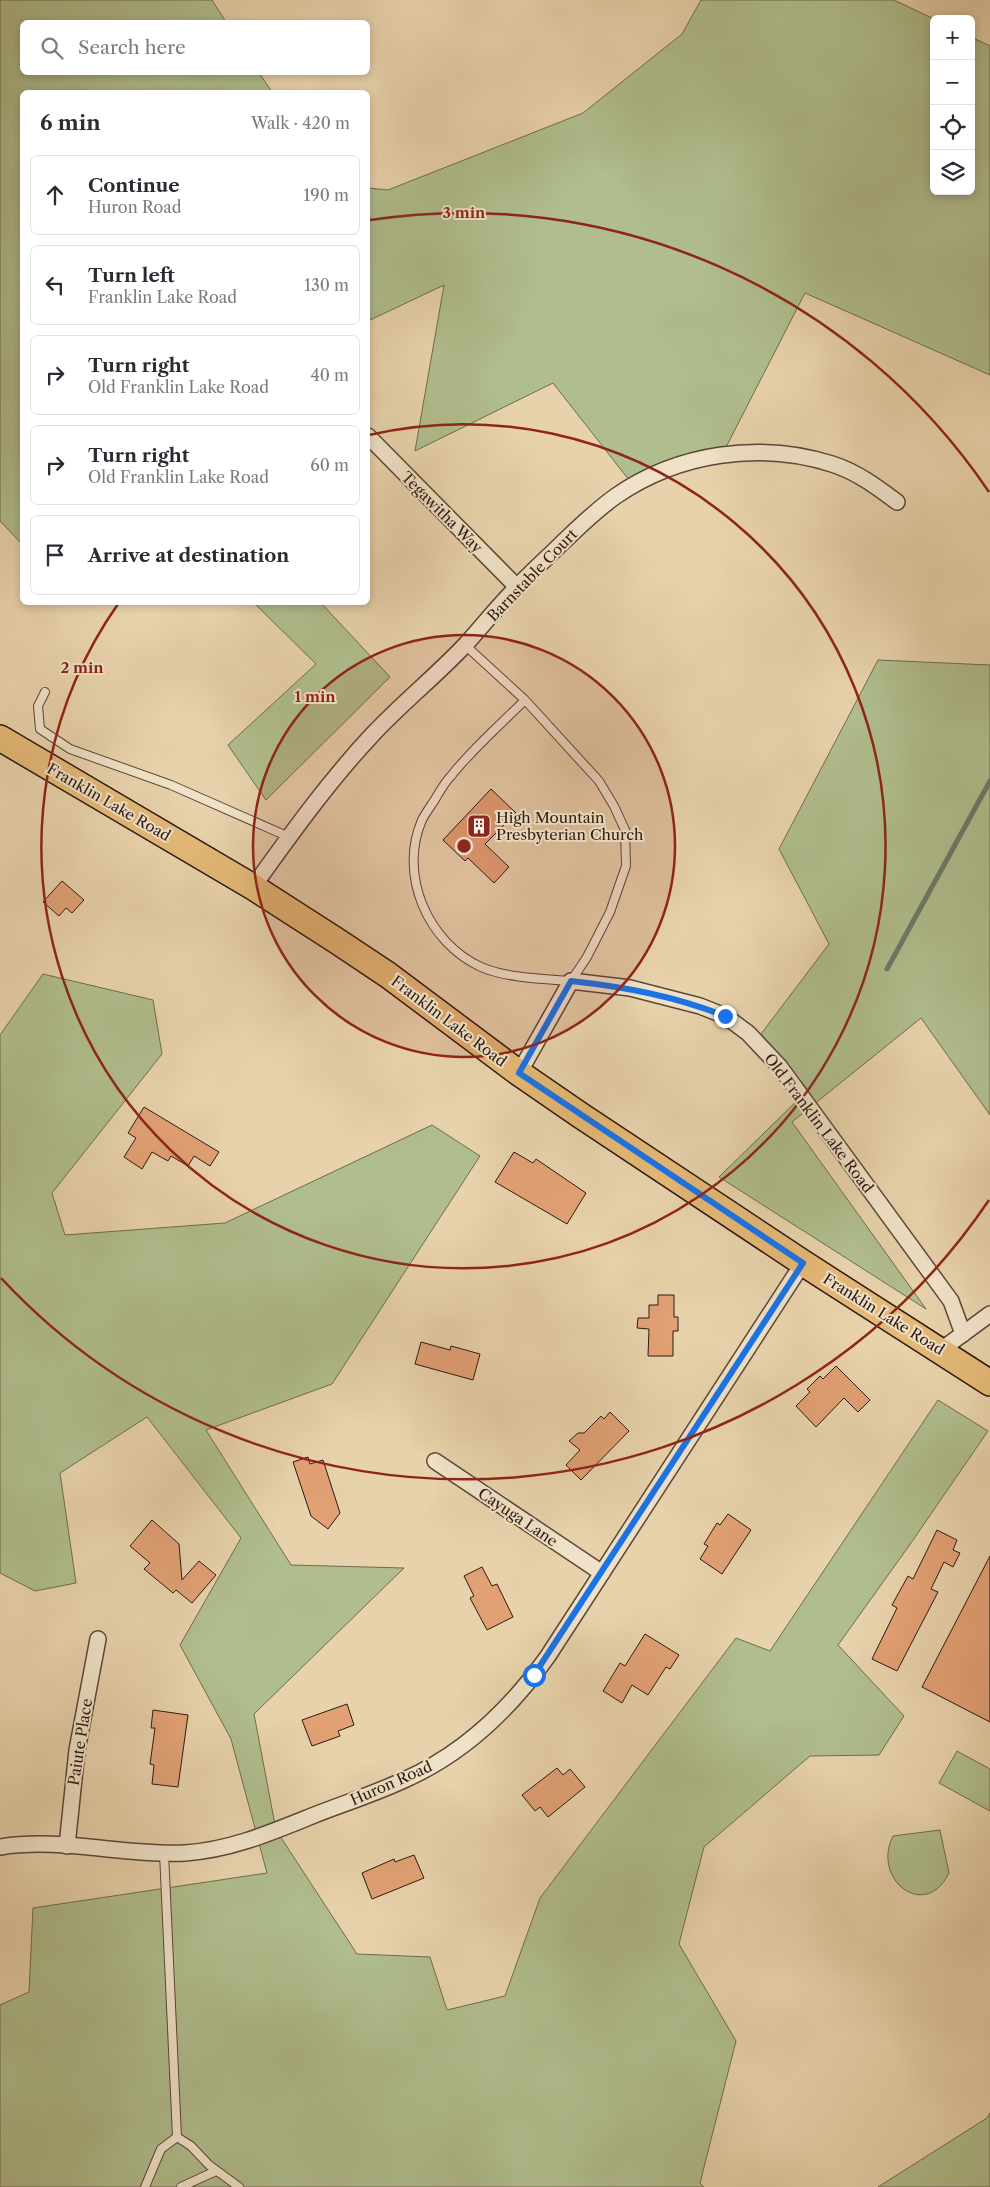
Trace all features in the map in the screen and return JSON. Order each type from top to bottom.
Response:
[{"type":"main road","name":"Franklin Lake Road","points":[[0,738],[254,887],[388,975],[519,1073],[803,1263],[990,1383]]},
{"type":"street","name":"Tegawitha Way","points":[[370,438],[517,587]]},
{"type":"street","name":"Barnstable Court","points":[[254,887],[322,792],[373,734],[465,645],[517,587],[588,518],[616,496],[641,480],[669,468],[702,458],[757,452],[800,456],[834,464],[868,480],[897,502]]},
{"type":"street","points":[[519,1073],[571,981]]},
{"type":"street","name":"Old Franklin Lake Road","points":[[571,981],[630,988],[700,1006],[725,1016],[748,1033],[780,1067],[951,1301],[963,1334]]},
{"type":"street","name":"Huron Road","points":[[0,1847],[12,1845],[67,1846],[143,1854],[219,1848],[250,1840],[404,1780],[442,1760],[476,1736],[507,1707],[534,1675],[803,1263]]},
{"type":"street","points":[[941,1350],[990,1314]]},
{"type":"street","name":"Cayuga Lane","points":[[435,1460],[602,1573]]},
{"type":"street","name":"Paiute Place","points":[[67,1846],[77,1750],[98,1639]]},
{"type":"lane","points":[[465,645],[525,700],[599,781],[614,806],[625,830],[626,866],[610,912],[587,957],[571,981],[504,973],[482,968],[460,955],[440,936],[426,914],[415,879],[412,854],[422,820],[451,776],[525,700]]},
{"type":"lane","points":[[45,692],[38,706],[40,729],[70,749],[171,785],[289,837]]},
{"type":"lane","points":[[164,1852],[177,2137]]},
{"type":"lane","points":[[177,2137],[191,2146],[216,2171],[239,2187]]},
{"type":"lane","points":[[145,2187],[161,2149],[177,2137]]},
{"type":"lane","points":[[181,2187],[216,2171]]},
{"type":"green space","points":[[0,0],[212,0],[225,20],[20,20],[20,75],[260,75],[271,90],[20,90],[20,542],[0,521]]},
{"type":"green space","points":[[701,0],[894,0],[930,17],[930,195],[975,195],[975,39],[990,46],[990,375],[805,293],[722,455],[629,480],[553,383],[415,451],[444,285],[370,320],[370,188],[388,190],[583,113],[682,34]]},
{"type":"green space","points":[[256,605],[323,605],[390,677],[266,800],[228,745],[316,664]]},
{"type":"green space","points":[[878,660],[990,665],[990,1115],[921,1018],[792,1122],[926,1309],[719,1177],[808,1090],[761,1034],[829,944],[779,849]]},
{"type":"green space","points":[[43,974],[153,1000],[162,1054],[52,1193],[65,1235],[225,1223],[432,1125],[480,1156],[332,1384],[206,1430],[291,1565],[404,1568],[254,1714],[276,1830],[357,1954],[430,1957],[447,2010],[505,1996],[540,1898],[736,1638],[770,1651],[938,1400],[988,1431],[838,1645],[904,1716],[879,1755],[810,1756],[704,1847],[679,1944],[736,2041],[700,2183],[704,2187],[0,2187],[0,2005],[29,1992],[33,1908],[267,1873],[231,1739],[180,1645],[241,1538],[147,1417],[60,1473],[76,1583],[35,1591],[0,1573],[0,1035]]},
{"type":"green space","points":[[957,1751],[990,1769],[990,1811],[939,1783]]},
{"type":"green space","points":[[940,1830],[949,1873],[939,1887],[927,1894],[915,1894],[904,1889],[895,1880],[889,1867],[888,1852],[893,1836]]},
{"type":"green space","points":[[990,2113],[990,2187],[878,2187],[987,2118]]},
{"type":"building","name":"High Mountain Presbyterian Church","points":[[491,789],[516,813],[485,844],[509,867],[494,883],[468,858],[465,861],[443,840]]},
{"type":"building","points":[[62,881],[84,900],[72,913],[66,908],[59,916],[43,902]]},
{"type":"building","points":[[144,1107],[219,1152],[210,1166],[194,1156],[188,1166],[171,1156],[168,1161],[152,1152],[142,1169],[124,1157],[136,1138],[128,1133]]},
{"type":"building","points":[[514,1152],[533,1163],[536,1159],[586,1193],[567,1224],[495,1182]]},
{"type":"building","points":[[658,1295],[674,1295],[674,1317],[678,1317],[678,1331],[673,1331],[673,1356],[648,1356],[649,1329],[637,1328],[638,1318],[649,1318],[649,1305],[658,1305]]},
{"type":"building","points":[[421,1342],[450,1350],[451,1346],[480,1354],[473,1380],[415,1364]]},
{"type":"building","points":[[836,1366],[870,1400],[858,1412],[844,1398],[816,1427],[796,1406],[810,1392],[807,1389],[820,1376],[823,1379]]},
{"type":"building","points":[[610,1412],[629,1431],[581,1480],[566,1465],[580,1450],[569,1441],[578,1433],[584,1433],[601,1416],[604,1419]]},
{"type":"building","points":[[308,1457],[310,1464],[323,1460],[340,1513],[328,1529],[311,1516],[293,1462]]},
{"type":"building","points":[[728,1514],[751,1530],[722,1574],[700,1559],[708,1546],[704,1544],[717,1523],[720,1525]]},
{"type":"building","points":[[152,1520],[179,1544],[182,1580],[199,1561],[216,1575],[192,1603],[176,1590],[173,1593],[144,1569],[150,1563],[130,1546]]},
{"type":"building","points":[[937,1530],[957,1540],[953,1550],[960,1553],[953,1567],[944,1562],[931,1589],[938,1592],[897,1671],[872,1659],[897,1608],[892,1605],[908,1576],[913,1579]]},
{"type":"building","points":[[990,1556],[990,1722],[922,1687]]},
{"type":"building","points":[[482,1567],[492,1586],[497,1584],[513,1617],[487,1630],[470,1598],[474,1596],[464,1576]]},
{"type":"building","points":[[645,1634],[679,1655],[670,1669],[666,1667],[648,1695],[632,1685],[622,1703],[603,1691],[620,1663],[625,1666]]},
{"type":"building","points":[[347,1704],[354,1725],[338,1731],[340,1736],[312,1746],[302,1720]]},
{"type":"building","points":[[153,1710],[188,1715],[178,1787],[152,1784],[154,1765],[150,1764],[155,1728],[151,1728]]},
{"type":"building","points":[[557,1768],[563,1775],[570,1769],[585,1787],[548,1817],[540,1807],[535,1811],[522,1795]]},
{"type":"building","points":[[414,1855],[424,1878],[372,1899],[362,1873],[394,1859],[395,1862]]},
{"type":"waterway","points":[[887,969],[990,781]]},
{"type":"place","name":"High Mountain Presbyterian Church","points":[[479,826]]},
{"type":"route","points":[[534,1675],[803,1263],[519,1073],[571,981],[630,988],[700,1006],[725,1016]]}]
